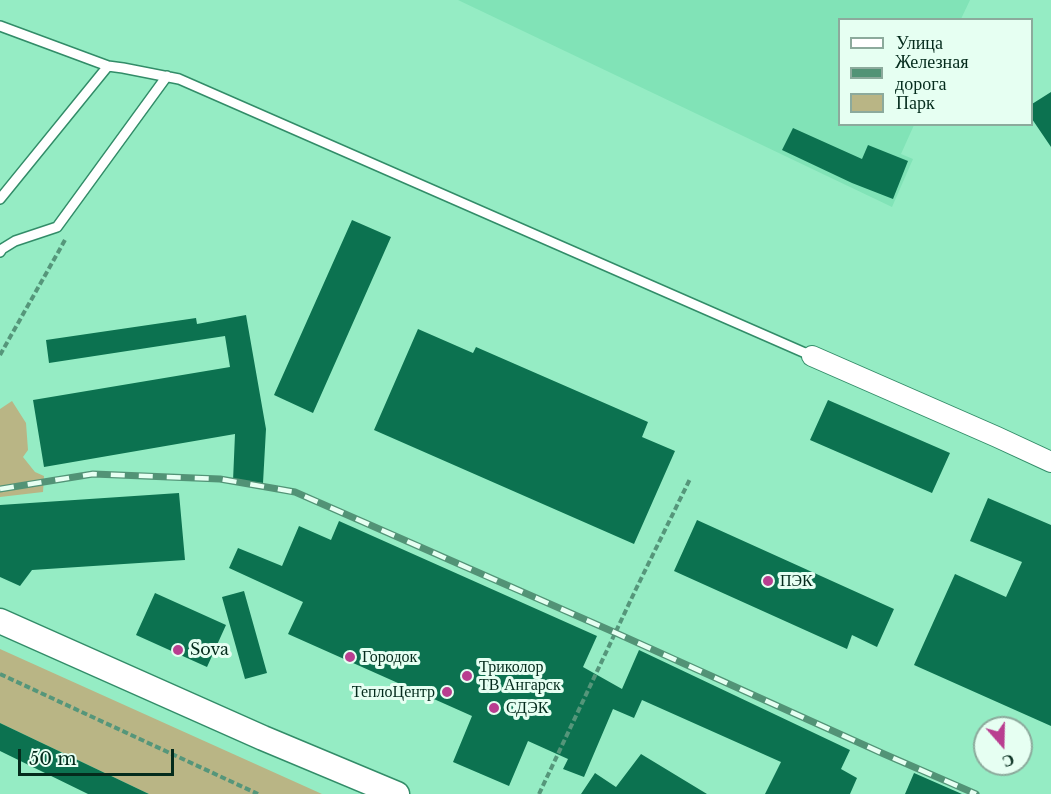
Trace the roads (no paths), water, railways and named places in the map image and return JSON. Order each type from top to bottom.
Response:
[{"type":"street","points":[[812,356],[1051,462]]},
{"type":"street","points":[[0,621],[263,738],[397,794]]},
{"type":"lane","points":[[0,26],[108,66],[179,79],[812,356]]},
{"type":"lane","points":[[0,199],[108,66]]},
{"type":"lane","points":[[0,252],[15,241],[57,227],[167,76]]},
{"type":"lane","points":[[0,183],[9,188]]},
{"type":"railway","points":[[0,489],[93,474],[220,479],[295,492],[976,794]]},
{"type":"place","name":"ПЭК","points":[[768,581]]},
{"type":"place","name":"Sova","points":[[178,650]]},
{"type":"place","name":"Городок","points":[[350,657]]},
{"type":"place","name":"Триколор ТВ Ангарск","points":[[467,676]]},
{"type":"place","name":"ТеплоЦентр","points":[[447,692]]},
{"type":"place","name":"СДЭК","points":[[494,708]]}]
